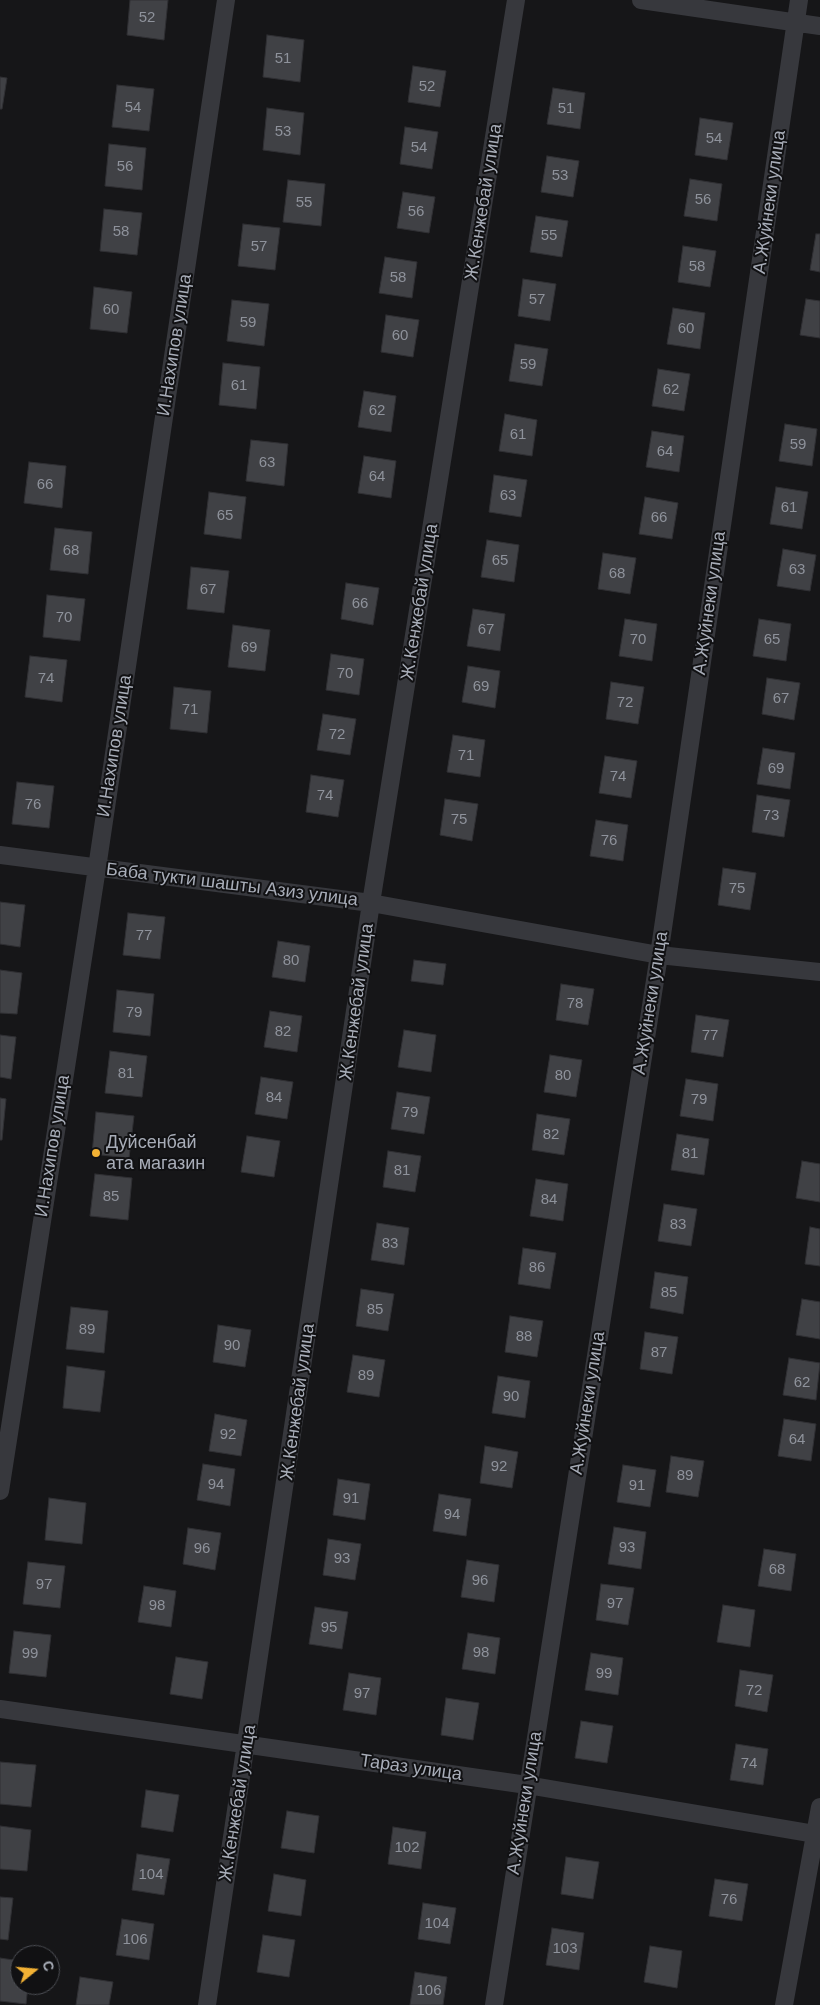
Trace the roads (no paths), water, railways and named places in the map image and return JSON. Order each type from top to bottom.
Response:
[{"type":"street","name":"И.Нахипов улица","points":[[0,1491],[96,868],[226,0]]},
{"type":"street","name":"Ж.Кенжебай улица","points":[[207,2005],[371,903],[516,0]]},
{"type":"street","points":[[641,0],[820,26]]},
{"type":"street","name":"А.Жуйнеки улица","points":[[494,2005],[527,1785],[659,955],[799,0]]},
{"type":"street","name":"Баба тукти шашты Азиз улица","points":[[0,855],[371,903],[659,955],[820,972]]},
{"type":"street","name":"Тараз улица","points":[[0,1709],[527,1785],[818,1835]]},
{"type":"street","points":[[784,2005],[818,1835],[820,1807]]},
{"type":"place","name":"Дуйсенбай ата магазин","points":[[96,1153]]}]
